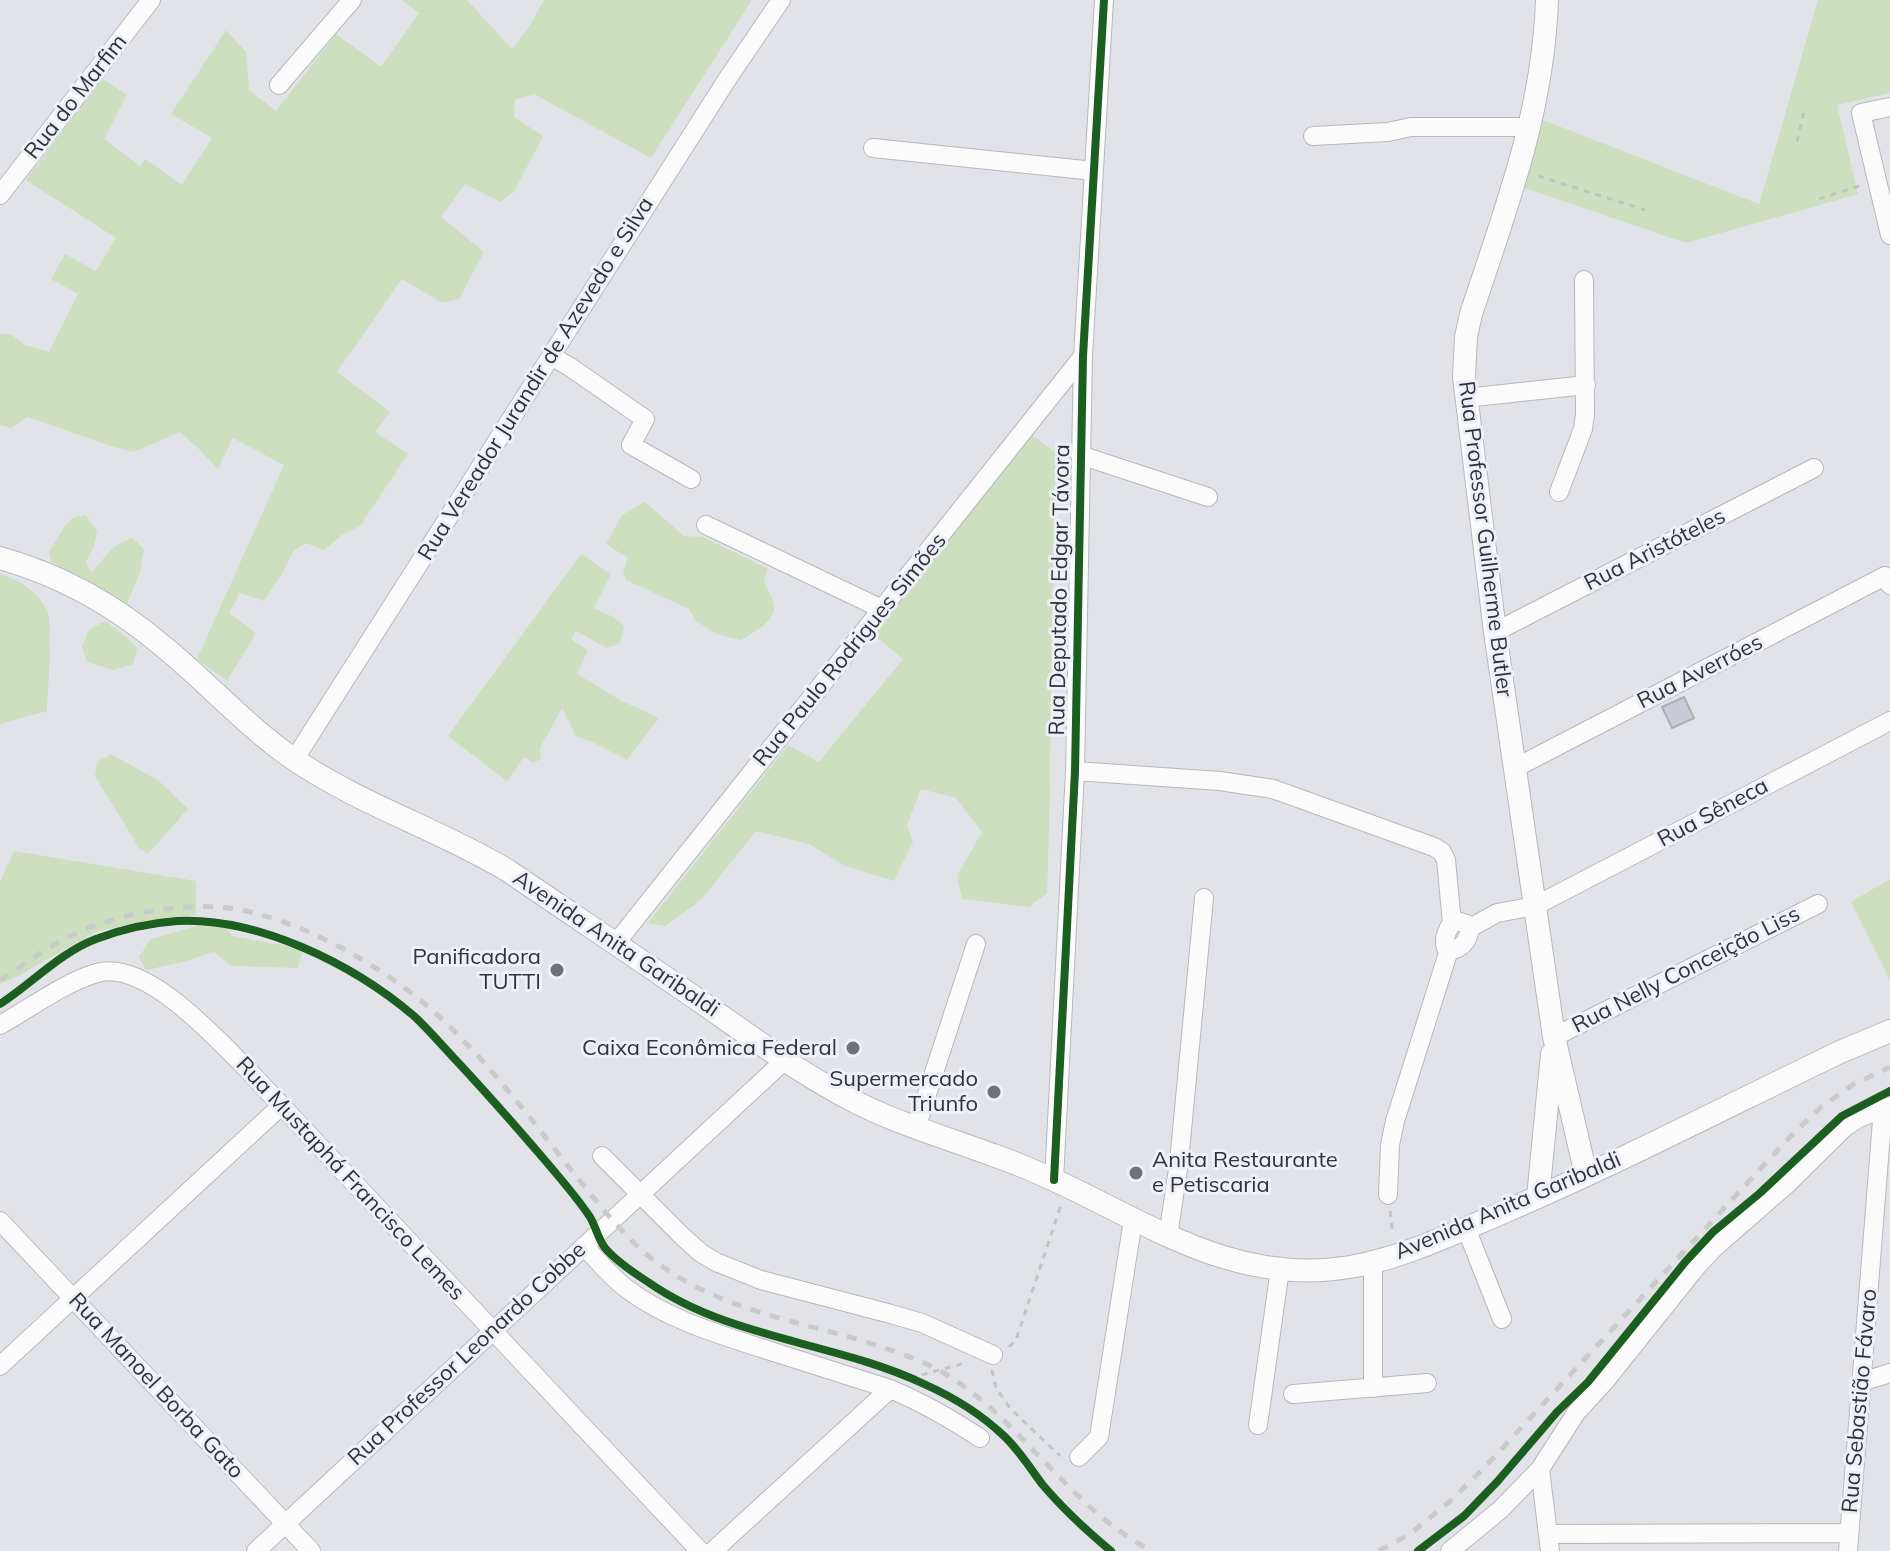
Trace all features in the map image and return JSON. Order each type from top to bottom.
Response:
[{"type":"main road","name":"Rua Professor Guilherme Butler","points":[[1547,0],[1541,70],[1530,127],[1519,170],[1471,314],[1464,357],[1465,398],[1495,632],[1554,1037],[1586,1175]]},
{"type":"main road","name":"Avenida Anita Garibaldi","points":[[0,558],[80,589],[133,622],[294,760],[356,795],[507,870],[785,1060],[848,1099],[916,1128],[994,1155],[1060,1183],[1168,1237],[1227,1258],[1280,1269],[1334,1269],[1384,1258],[1538,1197],[1890,1031]]},
{"type":"main road","name":"Rua Professor Guilherme Butler","points":[[1538,1197],[1554,1037]]},
{"type":"street","name":"Rua do Marfim","points":[[0,195],[151,0]]},
{"type":"street","points":[[279,85],[352,0]]},
{"type":"street","name":"Rua Vereador Jurandir de Azevedo e Silva","points":[[294,760],[728,78],[781,0]]},
{"type":"street","name":"Rua Deputado Edgar Távora","points":[[1060,1183],[1075,771],[1083,356],[1104,0]]},
{"type":"street","points":[[1890,107],[1861,113],[1890,235]]},
{"type":"street","points":[[1313,136],[1388,132],[1411,127],[1530,127]]},
{"type":"street","points":[[873,148],[1094,171]]},
{"type":"street","points":[[1559,492],[1583,429],[1585,414],[1584,280]]},
{"type":"street","points":[[551,356],[645,419],[631,445],[691,479]]},
{"type":"street","name":"Rua Paulo Rodrigues Simões","points":[[616,943],[1083,356]]},
{"type":"street","points":[[1465,398],[1586,385]]},
{"type":"street","points":[[1080,455],[1208,497]]},
{"type":"street","name":"Rua Aristóteles","points":[[1495,632],[1814,468]]},
{"type":"street","points":[[706,525],[882,609]]},
{"type":"street","name":"Rua Averróes","points":[[1515,768],[1888,581]]},
{"type":"street","name":"Rua Sêneca","points":[[1461,926],[1497,913],[1535,906],[1890,721]]},
{"type":"street","points":[[1075,771],[1260,786],[1296,796],[1442,852],[1461,926],[1444,943],[1449,950],[1395,1121],[1390,1145],[1388,1195]]},
{"type":"street","points":[[1168,1237],[1179,1162],[1204,898]]},
{"type":"street","name":"Rua Nelly Conceição Liss","points":[[1554,1037],[1818,904]]},
{"type":"street","points":[[916,1128],[976,944]]},
{"type":"street","name":"Rua Mustaphá Francisco Lemes","points":[[0,1025],[82,978],[114,970],[144,980],[194,1017],[700,1551]]},
{"type":"street","name":"Rua Professor Leonardo Cobbe","points":[[256,1551],[785,1060]]},
{"type":"street","points":[[0,1366],[281,1106]]},
{"type":"street","points":[[1450,1551],[1500,1510],[1540,1469],[1576,1413],[1714,1248],[1785,1186],[1844,1128],[1887,1107]]},
{"type":"street","name":"Rua Sebastião Fávaro","points":[[1849,1542],[1887,1107]]},
{"type":"street","points":[[602,1156],[683,1237],[716,1262],[761,1280],[922,1323],[993,1355]]},
{"type":"street","points":[[1079,1457],[1099,1437],[1133,1220]]},
{"type":"street","name":"Rua Manoel Borba Gato","points":[[0,1221],[311,1551]]},
{"type":"street","points":[[1466,1228],[1502,1319]]},
{"type":"street","points":[[584,1246],[626,1289],[680,1320],[710,1332],[894,1382],[917,1400],[980,1438]]},
{"type":"street","points":[[1373,1388],[1384,1258]]},
{"type":"street","points":[[1258,1425],[1280,1269]]},
{"type":"street","points":[[1861,1382],[1890,1373]]},
{"type":"street","points":[[713,1551],[894,1382]]},
{"type":"street","points":[[1293,1394],[1427,1383]]},
{"type":"street","points":[[1540,1469],[1549,1543],[1849,1542]]},
{"type":"path","points":[[1797,142],[1804,111]]},
{"type":"path","points":[[1519,170],[1645,210]]},
{"type":"path","points":[[1819,199],[1877,180]]},
{"type":"path","points":[[894,1382],[993,1355],[1016,1340],[1060,1183]]},
{"type":"path","points":[[1384,1258],[1388,1195]]},
{"type":"path","points":[[993,1355],[992,1371],[996,1388],[1010,1408],[1060,1456],[1079,1457]]},
{"type":"path","points":[[909,1378],[923,1383]]},
{"type":"green space","points":[[402,0],[467,0],[512,49],[544,0],[752,0],[651,158],[534,94],[515,100],[514,117],[543,136],[514,192],[500,202],[465,184],[441,217],[484,252],[459,299],[442,303],[402,279],[337,372],[390,412],[375,432],[408,454],[360,526],[342,535],[324,550],[306,543],[293,551],[264,601],[240,593],[229,613],[256,633],[227,681],[197,659],[284,465],[233,438],[218,469],[180,432],[134,452],[28,417],[11,428],[0,425],[0,334],[12,335],[25,345],[49,352],[78,294],[51,279],[65,254],[96,271],[116,238],[26,180],[102,78],[127,95],[104,139],[140,166],[145,159],[182,185],[212,138],[171,114],[226,30],[246,52],[249,90],[276,111],[336,34],[381,67],[419,13]]},
{"type":"green space","points":[[1818,0],[1890,0],[1890,93],[1837,105],[1858,194],[1686,243],[1525,188],[1543,120],[1759,204]]},
{"type":"green space","points":[[1032,435],[1056,453],[1047,893],[1029,907],[962,899],[957,876],[982,832],[956,798],[921,789],[907,825],[913,842],[894,881],[845,866],[809,844],[756,831],[701,900],[665,926],[648,923],[788,745],[819,762],[903,659],[874,635]]},
{"type":"green space","points":[[645,502],[684,536],[703,537],[768,569],[764,581],[774,607],[771,618],[741,640],[720,635],[695,620],[689,609],[626,580],[623,571],[628,558],[606,544],[622,515]]},
{"type":"green space","points":[[86,515],[97,531],[86,562],[91,572],[115,546],[132,538],[144,549],[140,572],[127,604],[51,562],[49,552],[63,529],[72,518]]},
{"type":"green space","points":[[581,554],[611,574],[594,608],[624,626],[620,643],[607,648],[576,631],[571,639],[588,650],[577,674],[620,700],[659,718],[627,760],[576,736],[562,708],[540,748],[541,759],[533,763],[524,757],[507,781],[448,736]]},
{"type":"green space","points":[[0,574],[28,587],[39,598],[49,618],[50,643],[47,711],[0,724]]},
{"type":"green space","points":[[105,621],[137,649],[133,664],[113,670],[87,662],[82,647],[89,630]]},
{"type":"green space","points":[[111,754],[159,781],[188,809],[148,854],[139,848],[95,776],[97,762]]},
{"type":"green space","points":[[14,851],[196,881],[196,915],[143,921],[95,932],[0,984],[0,882]]},
{"type":"green space","points":[[1890,879],[1890,980],[1851,902]]},
{"type":"green space","points":[[221,919],[232,936],[303,949],[298,968],[231,966],[214,952],[146,970],[139,957],[151,939]]},
{"type":"building","points":[[1684,697],[1694,718],[1672,728],[1662,707]]},
{"type":"railway","points":[[0,980],[79,932],[125,916],[163,909],[236,909],[293,925],[322,938],[404,988],[449,1026],[502,1084],[613,1220],[654,1260],[684,1280],[728,1301],[884,1348],[944,1373],[998,1415],[1096,1512],[1152,1551]]},
{"type":"railway","points":[[1379,1551],[1410,1534],[1484,1468],[1821,1107],[1854,1084],[1890,1067]]},
{"type":"cycle path","points":[[1054,1180],[1075,771],[1083,356],[1104,0]]},
{"type":"cycle path","points":[[0,1004],[83,945],[126,929],[167,922],[208,922],[240,927],[272,936],[334,962],[390,997],[428,1030],[561,1179],[590,1217],[605,1248],[614,1258],[679,1301],[713,1316],[890,1370],[956,1400],[1004,1436],[1058,1502],[1111,1551]]},
{"type":"cycle path","points":[[1418,1551],[1464,1516],[1497,1482],[1557,1412],[1588,1382],[1713,1232],[1760,1193],[1842,1116],[1890,1091]]},
{"type":"place","name":"Panificadora TUTTI","points":[[557,970]]},
{"type":"place","name":"Caixa Econômica Federal","points":[[853,1048]]},
{"type":"place","name":"Supermercado Triunfo","points":[[994,1092]]},
{"type":"place","name":"Anita Restaurante e Petiscaria","points":[[1136,1173]]}]
